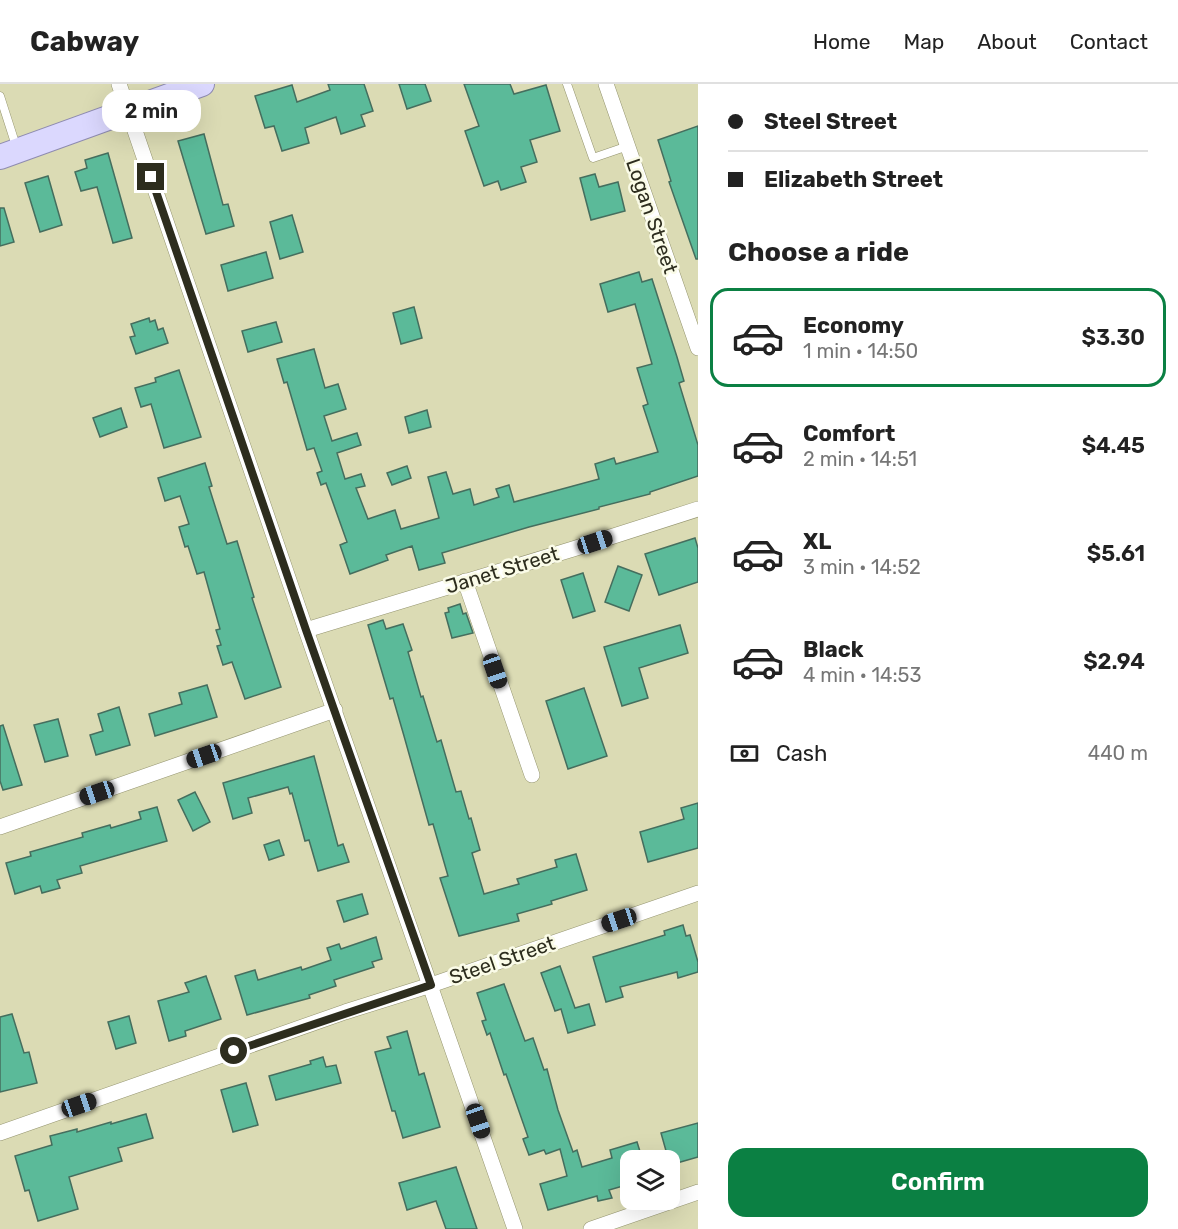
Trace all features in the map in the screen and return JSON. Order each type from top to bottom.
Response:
[{"type":"main road","points":[[8,154],[202,84]]},
{"type":"street","points":[[119,84],[515,1229]]},
{"type":"street","name":"Logan Street","points":[[606,84],[689,314],[698,348]]},
{"type":"street","name":"Janet Street","points":[[306,630],[698,509]]},
{"type":"street","points":[[465,581],[532,776]]},
{"type":"street","points":[[0,827],[335,710]]},
{"type":"street","name":"Steel Street","points":[[0,1133],[345,1012],[431,985],[698,893]]},
{"type":"street","points":[[591,1229],[698,1192]]},
{"type":"lane","points":[[567,84],[593,158],[628,146]]},
{"type":"lane","points":[[0,96],[8,154]]},
{"type":"building","points":[[328,84],[364,84],[373,111],[361,115],[365,126],[341,134],[336,117],[305,128],[309,143],[282,151],[274,126],[265,128],[255,96],[292,85],[297,102],[330,90]]},
{"type":"building","points":[[399,84],[425,84],[431,101],[407,109]]},
{"type":"building","points":[[464,84],[510,84],[514,94],[546,85],[560,131],[530,140],[537,162],[521,167],[526,182],[501,190],[498,181],[484,186],[465,131],[479,126]]},
{"type":"building","points":[[698,126],[698,259],[696,259],[669,182],[671,181],[658,140]]},
{"type":"building","points":[[204,134],[223,205],[228,204],[234,226],[206,234],[178,141]]},
{"type":"building","points":[[108,153],[132,238],[113,243],[97,187],[81,191],[75,172],[87,168],[85,160]]},
{"type":"building","points":[[595,174],[599,187],[618,182],[625,211],[591,220],[580,178]]},
{"type":"building","points":[[48,176],[62,225],[40,232],[25,183]]},
{"type":"building","points":[[0,208],[4,208],[14,242],[0,246]]},
{"type":"building","points":[[292,215],[303,252],[280,259],[270,222]]},
{"type":"building","points":[[266,252],[273,278],[228,291],[221,265]]},
{"type":"building","points":[[639,272],[642,282],[652,279],[684,381],[679,383],[698,445],[698,476],[650,492],[650,494],[442,553],[445,563],[419,570],[412,546],[386,555],[388,560],[350,574],[340,545],[347,542],[326,483],[321,485],[317,473],[322,471],[314,448],[307,450],[287,382],[284,383],[277,359],[314,349],[325,388],[338,384],[346,409],[324,416],[332,441],[357,433],[361,445],[337,453],[345,479],[361,474],[365,486],[356,488],[368,519],[395,510],[401,529],[439,518],[428,477],[446,472],[453,494],[470,489],[474,505],[499,497],[496,489],[509,485],[514,502],[599,479],[595,464],[614,458],[616,464],[658,452],[643,406],[648,404],[637,368],[652,364],[635,304],[608,312],[600,284]]},
{"type":"building","points":[[414,307],[422,338],[401,344],[393,313]]},
{"type":"building","points":[[149,318],[150,322],[155,320],[158,330],[163,328],[168,343],[136,354],[130,337],[135,336],[131,324]]},
{"type":"building","points":[[276,322],[282,342],[248,352],[242,331]]},
{"type":"building","points":[[179,370],[201,437],[164,448],[151,404],[141,407],[135,388],[156,382],[155,378]]},
{"type":"building","points":[[121,408],[127,427],[100,437],[93,418]]},
{"type":"building","points":[[427,410],[431,427],[409,433],[405,417]]},
{"type":"building","points":[[205,463],[212,486],[209,487],[227,544],[237,541],[254,597],[252,598],[281,687],[245,699],[232,662],[223,665],[217,646],[221,645],[216,630],[220,629],[204,572],[197,574],[188,546],[185,547],[179,527],[189,524],[180,496],[165,501],[158,478]]},
{"type":"building","points":[[407,466],[411,478],[392,485],[387,473]]},
{"type":"building","points":[[695,538],[698,548],[698,582],[659,595],[645,554]]},
{"type":"building","points":[[618,566],[642,575],[629,611],[605,602]]},
{"type":"building","points":[[583,573],[595,611],[573,618],[561,580]]},
{"type":"building","points":[[460,604],[473,633],[452,638],[445,613],[449,612],[448,608]]},
{"type":"building","points":[[383,620],[386,629],[403,624],[412,650],[408,652],[421,697],[423,696],[437,742],[441,740],[456,792],[461,791],[469,819],[471,818],[480,850],[472,853],[484,894],[519,884],[517,879],[557,867],[555,860],[576,854],[587,890],[551,901],[552,904],[517,914],[519,921],[459,936],[440,878],[448,876],[433,824],[429,825],[393,698],[390,699],[368,625]]},
{"type":"building","points":[[680,625],[688,653],[639,668],[648,698],[622,706],[604,647]]},
{"type":"building","points":[[207,685],[217,717],[155,736],[149,714],[182,704],[179,693]]},
{"type":"building","points":[[584,688],[607,756],[568,769],[546,701]]},
{"type":"building","points":[[119,707],[130,745],[96,755],[90,735],[103,731],[98,714]]},
{"type":"building","points":[[58,719],[68,756],[45,762],[34,725]]},
{"type":"building","points":[[3,725],[22,785],[3,790],[0,781],[0,726]]},
{"type":"building","points":[[314,756],[338,846],[343,844],[349,862],[318,871],[309,840],[305,841],[292,793],[290,794],[288,787],[248,798],[252,813],[233,819],[223,783]]},
{"type":"building","points":[[195,792],[210,822],[193,831],[178,800]]},
{"type":"building","points":[[698,803],[698,848],[648,862],[640,832],[684,819],[681,808]]},
{"type":"building","points":[[157,807],[167,841],[80,866],[82,873],[57,880],[60,888],[42,893],[40,886],[15,894],[6,863],[31,856],[30,852],[83,837],[82,833],[110,825],[111,828],[141,819],[139,812]]},
{"type":"building","points":[[279,840],[284,855],[269,860],[264,845]]},
{"type":"building","points":[[362,894],[368,914],[344,922],[337,901]]},
{"type":"building","points":[[683,925],[686,936],[690,935],[698,962],[698,972],[678,978],[677,972],[620,987],[623,997],[606,1002],[593,957],[665,935],[664,931]]},
{"type":"building","points":[[376,937],[382,959],[372,962],[374,967],[334,980],[336,986],[309,995],[310,998],[247,1015],[235,976],[255,970],[258,980],[301,967],[302,970],[331,960],[327,948],[339,944],[341,949]]},
{"type":"building","points":[[560,966],[575,1008],[589,1004],[595,1025],[568,1033],[561,1009],[555,1011],[541,973]]},
{"type":"building","points":[[206,976],[221,1019],[185,1031],[186,1036],[169,1041],[158,1001],[189,992],[185,983]]},
{"type":"building","points":[[504,984],[525,1041],[533,1038],[544,1070],[547,1069],[573,1152],[577,1150],[582,1167],[612,1158],[610,1150],[637,1142],[640,1150],[620,1150],[620,1187],[609,1190],[612,1198],[598,1201],[597,1196],[548,1210],[540,1184],[567,1176],[560,1149],[546,1154],[544,1150],[529,1155],[523,1139],[528,1137],[490,1033],[487,1035],[482,1021],[486,1020],[477,993]]},
{"type":"building","points":[[12,1014],[24,1053],[29,1052],[37,1083],[0,1092],[0,1017]]},
{"type":"building","points":[[129,1016],[136,1043],[116,1049],[108,1022]]},
{"type":"building","points":[[407,1031],[419,1075],[424,1073],[440,1127],[403,1138],[395,1111],[392,1111],[375,1052],[391,1048],[387,1037]]},
{"type":"building","points":[[323,1057],[326,1067],[336,1065],[341,1083],[276,1100],[269,1076],[311,1064],[310,1061]]},
{"type":"building","points":[[246,1083],[258,1125],[233,1132],[221,1090]]},
{"type":"building","points":[[146,1114],[153,1138],[118,1148],[122,1161],[69,1177],[78,1209],[38,1221],[29,1190],[25,1191],[15,1156],[52,1145],[50,1136],[77,1129],[77,1132]]},
{"type":"building","points":[[698,1123],[698,1157],[680,1162],[680,1150],[666,1150],[661,1133]]},
{"type":"building","points":[[456,1167],[477,1229],[446,1229],[436,1201],[407,1210],[399,1183]]},
{"type":"route","points":[[151,177],[306,630],[431,985],[234,1051]]}]
